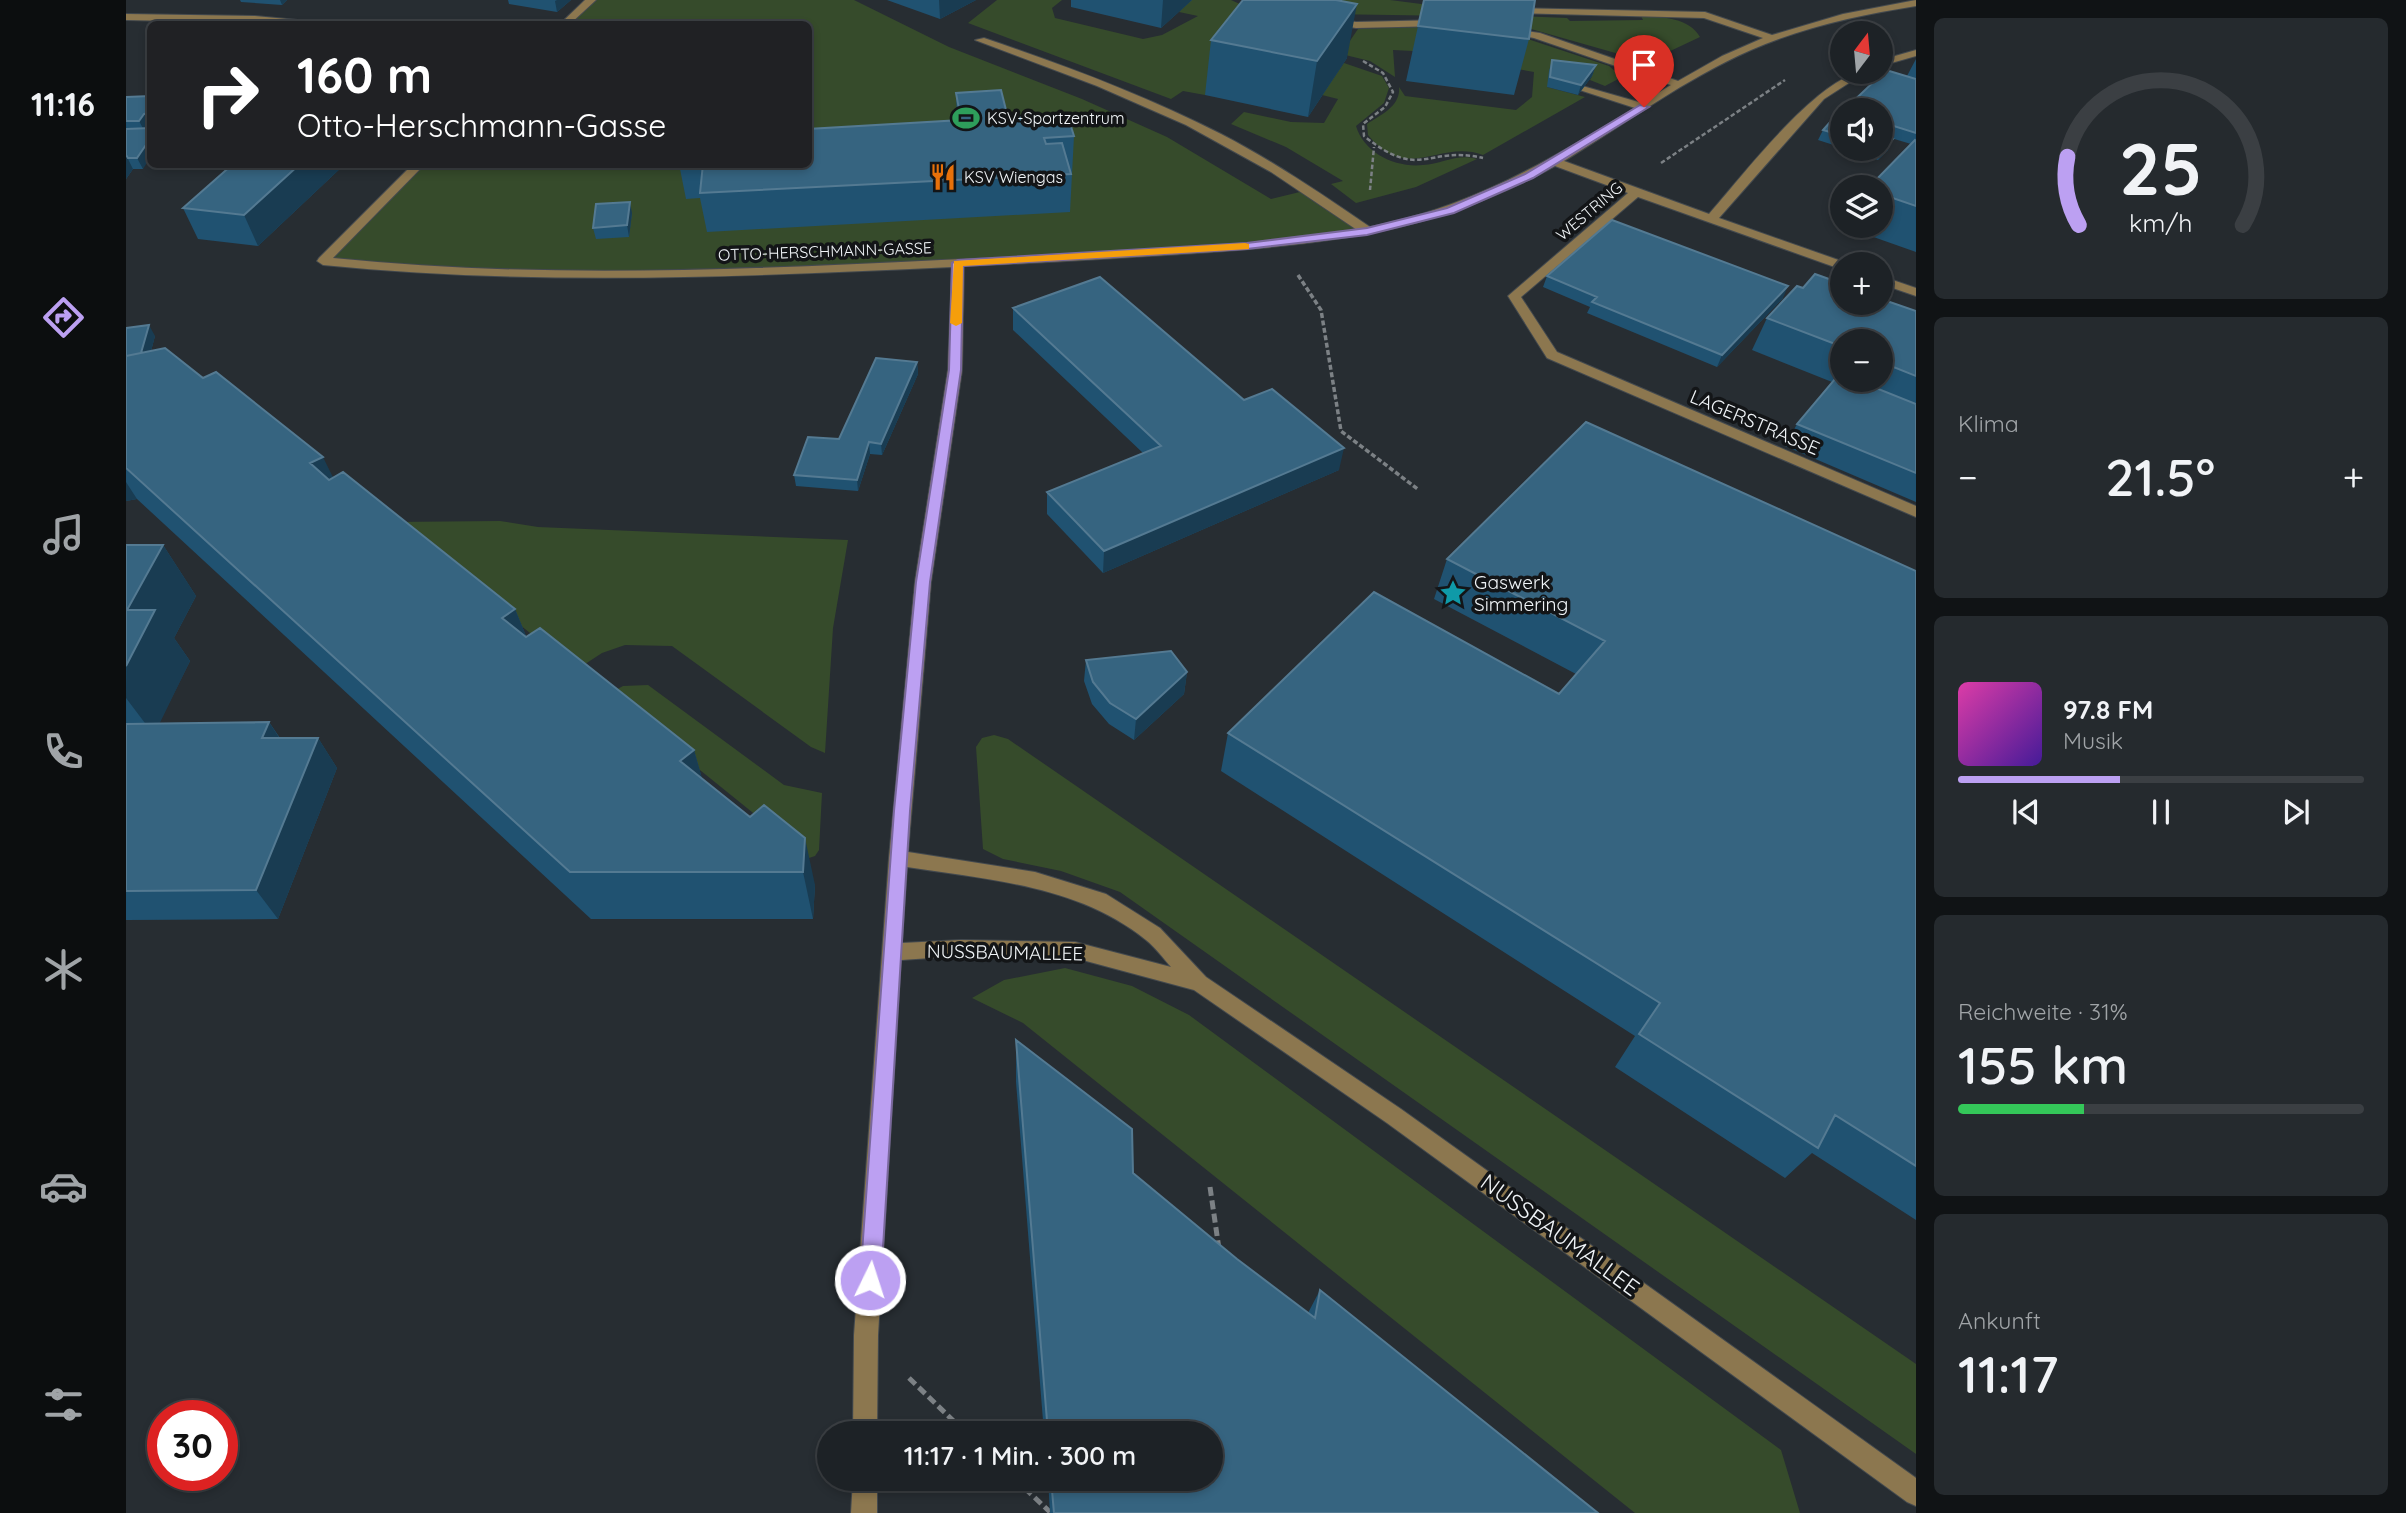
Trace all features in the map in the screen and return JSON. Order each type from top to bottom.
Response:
[{"type":"street","points":[[568,21],[591,0]]},
{"type":"street","name":"OTTO-HERSCHMANN-GASSE","points":[[416,168],[323,261],[431,272],[521,275],[958,263],[1276,243],[1367,231],[1450,211],[1556,162],[1727,58],[1772,38],[1833,19],[1916,3]]},
{"type":"street","points":[[1493,8],[1530,12],[1705,15],[1772,38]]},
{"type":"street","points":[[126,17],[276,21]]},
{"type":"street","points":[[1313,19],[1356,25],[1449,23]]},
{"type":"street","points":[[1497,29],[1536,35],[1680,85]]},
{"type":"street","points":[[980,40],[1128,97],[1218,136],[1308,190],[1367,231]]},
{"type":"street","points":[[1894,59],[1916,53]]},
{"type":"street","points":[[1562,81],[1644,107]]},
{"type":"street","points":[[1711,219],[1820,97],[1841,84]]},
{"type":"street","points":[[1556,162],[1631,190]]},
{"type":"street","name":"WESTRING","points":[[1580,367],[1552,355],[1514,296],[1631,190],[1830,261]]},
{"type":"street","points":[[865,1421],[866,1335],[898,858],[923,582],[955,370],[958,263]]},
{"type":"street","points":[[1893,283],[1916,292]]},
{"type":"street","name":"LAGERSTRASSE","points":[[1580,367],[1916,512]]},
{"type":"street","name":"NUSSBAUMALLEE","points":[[898,858],[1035,880],[1099,900],[1153,934],[1199,983],[1394,1116],[1916,1493]]},
{"type":"street","name":"NUSSBAUMALLEE","points":[[892,952],[961,948],[1075,950],[1199,983]]},
{"type":"street","points":[[864,1513],[865,1491]]},
{"type":"path","points":[[1356,25],[1333,54],[1371,64],[1385,74],[1392,85],[1386,106],[1363,124],[1364,136],[1381,153],[1399,162],[1412,163],[1461,153],[1479,156],[1529,176]]},
{"type":"path","points":[[1631,190],[1788,78]]},
{"type":"path","points":[[1276,243],[1321,310],[1340,431],[1419,491]]},
{"type":"path","points":[[1210,1187],[1219,1254]]},
{"type":"path","points":[[866,1335],[954,1421]]},
{"type":"path","points":[[1028,1491],[1050,1512]]},
{"type":"green space","name":"KSV-Sportzentrum","points":[[591,0],[854,0],[949,47],[1082,99],[1167,137],[1271,199],[1308,190],[1367,231],[1310,240],[1063,258],[521,275],[323,261],[417,168],[812,168],[812,21],[568,21]]},
{"type":"green space","points":[[997,0],[1062,0],[1052,8],[1055,18],[1143,39],[1162,35],[1198,16],[1179,12],[1191,0],[1231,0],[1242,5],[1249,39],[1205,95],[1183,91],[1171,99],[968,23]]},
{"type":"green space","points":[[1270,0],[1390,0],[1515,16],[1567,18],[1570,21],[1643,20],[1641,16],[1657,17],[1682,22],[1700,37],[1647,62],[1510,23],[1456,16],[1326,14]]},
{"type":"green space","points":[[1419,27],[1413,51],[1393,50],[1395,77],[1370,61],[1341,54],[1358,29]]},
{"type":"green space","points":[[1522,37],[1609,66],[1622,77],[1605,86],[1590,80],[1592,76],[1547,87],[1585,97],[1483,155],[1452,152],[1410,159],[1397,157],[1368,135],[1367,124],[1393,105],[1399,94],[1399,87],[1405,96],[1516,110],[1532,97],[1534,72],[1517,69]]},
{"type":"green space","points":[[1344,63],[1382,76],[1389,88],[1384,103],[1356,126],[1360,136],[1373,151],[1392,161],[1412,165],[1463,157],[1477,159],[1416,187],[1356,203],[1331,184],[1343,181],[1286,147],[1231,124],[1244,112],[1291,122],[1324,123],[1338,99],[1322,95]]},
{"type":"green space","points":[[500,521],[538,527],[848,540],[833,628],[825,753],[811,747],[672,646],[625,645],[602,653],[576,670],[392,522]]},
{"type":"green space","points":[[648,685],[784,785],[822,793],[819,850],[815,856],[809,858],[607,695],[623,686]]},
{"type":"green space","points":[[994,735],[1008,739],[1916,1364],[1916,1454],[1120,892],[1061,871],[1003,859],[983,849],[976,747],[982,738]]},
{"type":"green space","points":[[1065,968],[1132,986],[1189,1015],[1781,1450],[1800,1513],[1635,1513],[1023,1023],[972,998],[1004,980]]},
{"type":"building","points":[[1243,0],[1336,0],[1357,4],[1317,61],[1211,40]]},
{"type":"building","points":[[1424,0],[1535,0],[1529,39],[1418,26]]},
{"type":"building","points":[[1552,60],[1596,65],[1581,85],[1550,77]]},
{"type":"building","points":[[1894,72],[1916,79],[1916,133],[1893,126],[1893,98],[1857,98],[1871,84],[1894,84]]},
{"type":"building","points":[[1001,90],[1008,118],[1067,114],[1074,136],[1044,138],[1046,144],[1062,143],[1071,174],[700,193],[703,168],[812,168],[812,129],[961,120],[956,93]]},
{"type":"building","points":[[147,96],[147,114],[139,121],[126,121],[126,97]]},
{"type":"building","points":[[1830,122],[1830,132],[1823,130]]},
{"type":"building","points":[[147,128],[147,143],[137,158],[128,158],[126,155],[126,129]]},
{"type":"building","points":[[1916,141],[1916,206],[1893,198],[1893,175],[1881,175]]},
{"type":"building","points":[[228,168],[296,168],[244,215],[183,208]]},
{"type":"building","points":[[630,202],[627,225],[593,228],[596,204]]},
{"type":"building","points":[[1612,220],[1788,286],[1722,355],[1592,302],[1597,297],[1547,276]]},
{"type":"building","points":[[1815,274],[1830,279],[1830,315],[1893,315],[1893,303],[1916,311],[1916,376],[1893,367],[1893,329],[1830,329],[1830,342],[1767,318],[1797,286],[1803,288]]},
{"type":"building","points":[[1100,277],[1244,400],[1272,389],[1344,448],[1104,551],[1047,492],[1161,446],[1013,308]]},
{"type":"building","points":[[149,325],[141,353],[126,356],[126,328]]},
{"type":"building","points":[[165,348],[203,378],[216,372],[323,457],[310,463],[329,480],[343,472],[515,609],[502,618],[526,637],[540,628],[694,750],[680,761],[750,817],[764,805],[805,838],[803,872],[570,872],[126,468],[126,356]]},
{"type":"building","points":[[876,358],[917,362],[881,444],[869,442],[857,480],[794,475],[808,437],[839,439]]},
{"type":"building","points":[[1830,385],[1830,392],[1886,392],[1916,404],[1916,473],[1797,424]]},
{"type":"building","points":[[1586,422],[1916,571],[1916,1166],[1835,1115],[1818,1148],[1639,1034],[1660,1003],[1228,733],[1374,592],[1559,694],[1605,641],[1447,559]]},
{"type":"building","points":[[126,545],[163,545],[127,610],[155,610],[126,666]]},
{"type":"building","points":[[1171,651],[1187,672],[1136,719],[1110,703],[1093,682],[1086,660]]},
{"type":"building","points":[[269,722],[262,738],[318,738],[256,890],[126,891],[126,724]]},
{"type":"building","points":[[1016,1040],[1132,1129],[1133,1173],[1237,1259],[1315,1318],[1320,1290],[1598,1513],[1054,1513],[1052,1491],[1223,1491],[1223,1421],[1047,1421]]},
{"type":"slow traffic","points":[[956,323],[958,263],[1245,246]]},
{"type":"place","name":"KSV-Sportzentrum","points":[[966,118]]},
{"type":"place","name":"KSV Wiengas","points":[[943,177]]},
{"type":"place","name":"Gaswerk Simmering","points":[[1453,593]]},
{"type":"route","points":[[870,1280],[902,811],[923,582],[955,370],[958,263],[1247,246],[1367,231],[1450,211],[1529,176],[1644,107]]}]
